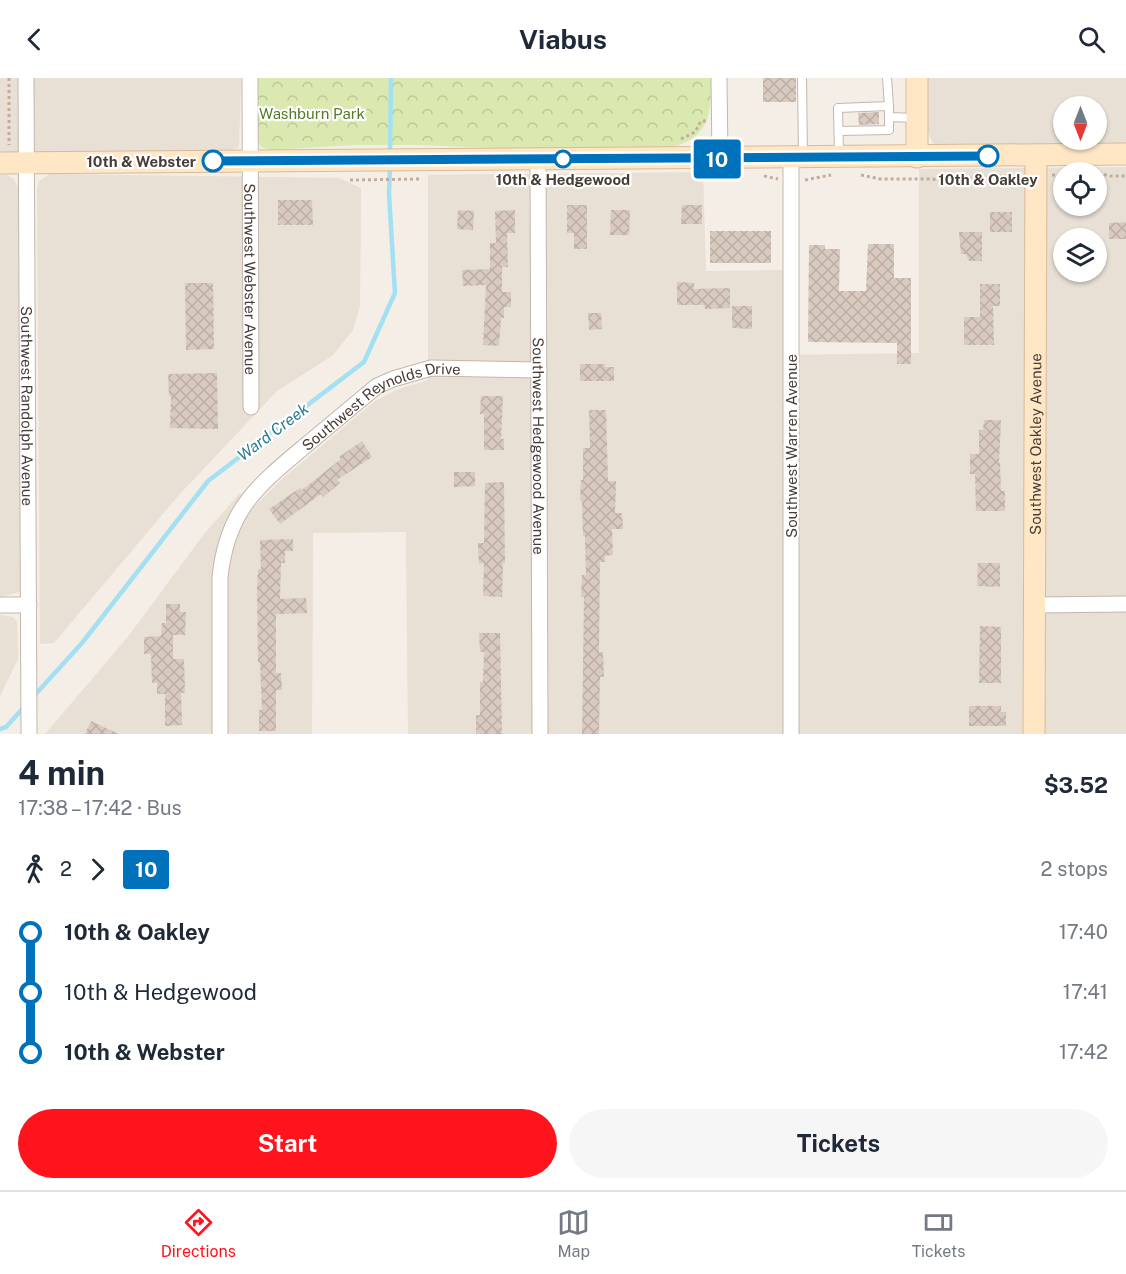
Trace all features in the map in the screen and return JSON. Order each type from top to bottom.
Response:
[{"type":"main road","points":[[917,78],[917,157]]},
{"type":"main road","points":[[5,156],[27,163],[251,160],[353,170],[420,170],[538,160],[797,158],[838,165],[917,157],[1036,166],[1126,154]]},
{"type":"main road","name":"Southwest Oakley Avenue","points":[[1034,734],[1036,166]]},
{"type":"street","name":"Southwest Randolph Avenue","points":[[26,78],[29,734]]},
{"type":"street","name":"Southwest Webster Avenue","points":[[250,78],[251,407]]},
{"type":"street","points":[[718,78],[720,159]]},
{"type":"street","name":"Southwest Warren Avenue","points":[[791,734],[784,179],[797,158]]},
{"type":"street","name":"Southwest Hedgewood Avenue","points":[[538,160],[540,734]]},
{"type":"street","name":"Southwest Reynolds Drive","points":[[220,734],[222,553],[247,500],[263,481],[377,386],[393,379],[432,368],[539,370]]},
{"type":"street","points":[[1036,605],[1126,604]]},
{"type":"street","points":[[0,605],[29,605]]},
{"type":"lane","points":[[797,158],[802,78]]},
{"type":"lane","points":[[839,130],[889,130],[887,78]]},
{"type":"lane","points":[[838,165],[838,108],[889,106]]},
{"type":"lane","points":[[889,117],[917,118]]},
{"type":"path","points":[[5,156],[9,78]]},
{"type":"path","points":[[784,179],[809,181],[838,165]]},
{"type":"path","points":[[856,174],[880,180],[941,180],[1010,175],[1036,166],[1053,171]]},
{"type":"path","points":[[353,170],[420,170]]},
{"type":"shaded area","points":[[0,78],[241,78],[239,147],[232,151],[0,154]]},
{"type":"shaded area","points":[[927,78],[1126,78],[1126,146],[1107,146],[1107,96],[1053,96],[1053,146],[939,147],[933,143],[929,135]]},
{"type":"shaded area","points":[[1107,167],[1126,167],[1126,734],[408,734],[406,532],[313,533],[312,734],[45,734],[127,638],[204,534],[240,493],[256,505],[281,480],[375,401],[396,390],[428,380],[428,175],[703,172],[706,271],[784,270],[784,355],[919,353],[919,169],[1053,168],[1053,216],[1107,216]]},
{"type":"shaded area","points":[[50,174],[339,178],[361,188],[360,306],[353,330],[332,356],[277,391],[178,496],[54,643],[40,644],[37,188],[39,181]]},
{"type":"shaded area","points":[[0,175],[7,175],[14,179],[21,194],[22,584],[20,592],[0,597]]},
{"type":"shaded area","points":[[0,615],[13,617],[17,622],[18,659],[0,696]]},
{"type":"green space","name":"Washburn Park","points":[[258,78],[711,78],[711,90],[709,112],[702,129],[686,142],[673,147],[492,148],[356,145],[271,150],[261,147],[257,138]]},
{"type":"building","points":[[763,78],[796,78],[796,102],[763,102]]},
{"type":"building","points":[[879,112],[879,124],[859,125],[858,113]]},
{"type":"building","points":[[278,200],[312,200],[313,225],[278,225]]},
{"type":"building","points":[[567,205],[587,205],[587,249],[574,249],[574,233],[567,233]]},
{"type":"building","points":[[682,205],[702,205],[702,224],[681,224]]},
{"type":"building","points":[[458,210],[474,211],[473,230],[457,229]]},
{"type":"building","points":[[515,210],[515,233],[507,233],[508,267],[502,267],[502,292],[511,292],[511,307],[504,307],[499,346],[483,345],[486,285],[463,286],[462,270],[490,269],[490,243],[496,243],[495,211]]},
{"type":"building","points":[[611,210],[630,210],[629,235],[610,235]]},
{"type":"building","points":[[990,212],[1012,212],[1012,232],[990,232]]},
{"type":"building","points":[[1126,222],[1126,239],[1109,239],[1109,223]]},
{"type":"building","points":[[710,231],[771,231],[771,263],[710,263]]},
{"type":"building","points":[[959,232],[982,232],[982,261],[969,261],[966,254],[961,254]]},
{"type":"building","points":[[868,244],[894,244],[894,278],[911,278],[911,364],[897,364],[897,343],[808,342],[809,245],[825,245],[825,249],[840,249],[839,291],[866,291]]},
{"type":"building","points":[[677,282],[694,283],[694,289],[730,288],[730,308],[705,309],[704,305],[677,305]]},
{"type":"building","points":[[185,283],[213,283],[214,349],[186,350]]},
{"type":"building","points":[[980,284],[1000,284],[1000,306],[993,306],[994,345],[964,345],[964,317],[980,317]]},
{"type":"building","points":[[732,306],[752,306],[752,329],[732,328]]},
{"type":"building","points":[[588,313],[601,313],[602,329],[589,330]]},
{"type":"building","points":[[580,364],[605,364],[605,367],[614,367],[614,381],[580,381]]},
{"type":"building","points":[[217,373],[218,429],[170,428],[171,396],[169,396],[168,374]]},
{"type":"building","points":[[481,396],[503,396],[501,439],[504,439],[504,450],[484,450],[484,414],[480,414]]},
{"type":"building","points":[[589,410],[606,410],[608,481],[616,481],[615,513],[622,513],[623,529],[612,529],[613,555],[605,556],[605,562],[600,562],[599,653],[603,652],[604,677],[600,677],[599,734],[582,734],[584,597],[581,597],[582,575],[586,575],[585,536],[583,536],[582,501],[580,501],[581,480],[583,480],[583,448],[590,448]]},
{"type":"building","points":[[984,420],[1001,420],[999,463],[1001,491],[1005,491],[1005,511],[976,511],[975,474],[970,474],[970,454],[979,454],[979,430],[983,430]]},
{"type":"building","points":[[362,441],[372,457],[337,480],[340,483],[323,497],[321,494],[280,524],[269,509],[300,488],[302,490],[341,459],[339,457]]},
{"type":"building","points":[[454,472],[475,472],[475,486],[454,487]]},
{"type":"building","points":[[504,482],[505,563],[503,563],[502,597],[483,596],[484,563],[479,564],[478,543],[484,543],[485,483]]},
{"type":"building","points":[[293,539],[293,551],[285,551],[285,563],[281,563],[280,599],[306,598],[307,613],[276,614],[276,673],[281,673],[282,690],[276,690],[276,731],[259,731],[259,710],[262,710],[260,662],[258,662],[257,591],[258,569],[261,569],[260,540]]},
{"type":"building","points":[[978,563],[1000,563],[1000,587],[977,586]]},
{"type":"building","points":[[166,604],[180,604],[180,612],[186,612],[185,635],[173,635],[173,659],[184,659],[185,693],[181,693],[182,725],[165,726],[165,694],[157,694],[157,683],[152,683],[151,654],[144,654],[144,637],[161,636],[162,623],[166,623]]},
{"type":"building","points":[[980,626],[1001,627],[1001,683],[979,683]]},
{"type":"building","points":[[479,633],[500,633],[502,734],[476,734],[476,715],[480,715],[480,682],[483,682],[484,652],[480,652]]},
{"type":"building","points":[[969,706],[1001,706],[1001,712],[1006,712],[1006,726],[969,726]]},
{"type":"building","points":[[91,721],[119,734],[85,734]]},
{"type":"waterway","name":"Ward Creek","points":[[390,153],[391,78]]},
{"type":"waterway","name":"Ward Creek","points":[[33,697],[82,643],[208,481],[364,362],[395,293],[389,194],[390,165]]},
{"type":"waterway","name":"Ward Creek","points":[[0,729],[6,727],[25,706]]},
{"type":"bus line","name":"10","points":[[213,161],[988,156]]},
{"type":"place","name":"10th & Oakley","points":[[988,156]]},
{"type":"place","name":"10th & Hedgewood","points":[[563,159]]},
{"type":"place","name":"10th & Webster","points":[[213,161]]}]
